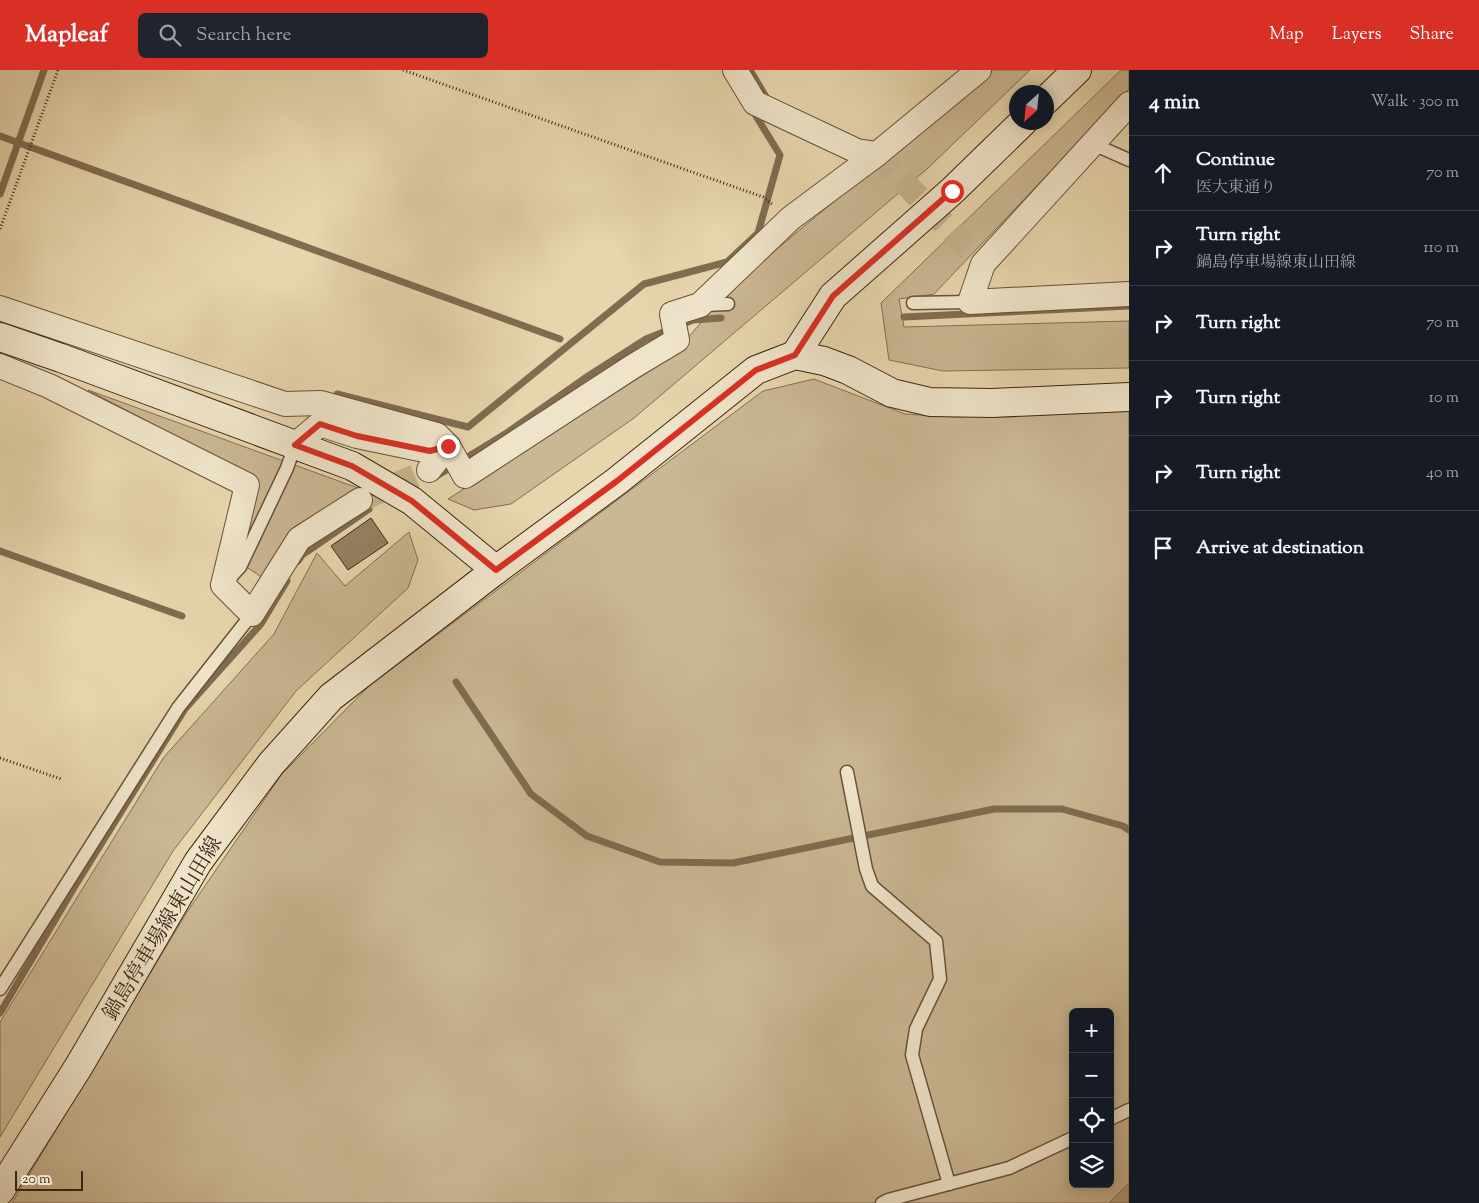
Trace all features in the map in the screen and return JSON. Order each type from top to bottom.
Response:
[{"type":"main road","points":[[1054,92],[1077,70]]},
{"type":"main road","points":[[1015,130],[952,191],[833,296],[795,355],[824,361],[848,370],[892,393],[930,402],[992,403],[1129,397]]},
{"type":"main road","points":[[0,337],[352,466],[412,501],[496,570]]},
{"type":"main road","name":"鍋島停車場線東山田線","points":[[0,1191],[79,1066],[198,862],[271,764],[331,697],[496,570],[617,481],[756,370],[795,355]]},
{"type":"street","points":[[734,70],[755,103],[857,151],[877,154]]},
{"type":"street","points":[[0,308],[285,404],[321,403],[437,435],[450,450],[465,476],[677,340],[672,314],[700,305],[791,218],[877,154],[979,70]]},
{"type":"street","points":[[1129,104],[983,264],[970,302],[1129,294]]},
{"type":"street","points":[[0,366],[50,386],[247,485],[223,585],[252,614],[299,539],[360,500]]},
{"type":"street","points":[[295,445],[320,424],[357,436],[430,451],[450,450]]},
{"type":"street","points":[[429,470],[450,450]]},
{"type":"lane","points":[[1093,144],[1129,160]]},
{"type":"lane","points":[[913,303],[970,302]]},
{"type":"lane","points":[[700,305],[728,304]]},
{"type":"lane","points":[[223,585],[240,567],[288,468],[295,445]]},
{"type":"lane","points":[[0,989],[178,708],[252,614]]},
{"type":"lane","points":[[847,772],[866,869],[872,886],[936,941],[940,979],[916,1029],[912,1055],[949,1184]]},
{"type":"lane","points":[[882,1203],[1009,1168],[1069,1140]]},
{"type":"path","points":[[0,229],[58,70]]},
{"type":"path","points":[[404,70],[763,197],[775,206]]},
{"type":"path","points":[[0,758],[61,779]]},
{"type":"shaded area","points":[[992,70],[1030,70],[1014,85],[1009,85],[1009,90],[927,169],[634,418],[511,504],[474,510],[448,499],[670,358],[736,283]]},
{"type":"shaded area","points":[[1121,70],[1129,70],[1129,89],[934,294],[899,299],[904,327],[1129,321],[1129,368],[943,371],[889,360],[881,303]]},
{"type":"shaded area","points":[[814,379],[905,414],[956,417],[1129,409],[1129,1203],[12,1203],[187,912],[282,774],[370,685],[763,391]]},
{"type":"shaded area","points":[[88,390],[358,488],[294,527],[263,578],[239,562],[253,477]]},
{"type":"shaded area","points":[[409,532],[418,560],[408,588],[296,691],[173,851],[0,1137],[0,1022],[164,757],[274,634],[317,553],[345,586]]},
{"type":"shaded area","points":[[1129,1183],[1129,1203],[1109,1203]]},
{"type":"building","points":[[371,518],[388,543],[348,570],[331,546]]},
{"type":"waterway","points":[[0,194],[44,70]]},
{"type":"waterway","points":[[750,70],[766,97]]},
{"type":"waterway","points":[[337,394],[468,427],[644,284],[727,262],[758,233],[780,155],[756,116]]},
{"type":"waterway","points":[[0,136],[560,339]]},
{"type":"waterway","points":[[904,317],[1129,306]]},
{"type":"waterway","points":[[435,477],[505,434],[585,378],[646,339],[693,320],[721,318]]},
{"type":"waterway","points":[[298,561],[302,555],[369,509]]},
{"type":"waterway","points":[[0,551],[182,616]]},
{"type":"waterway","points":[[0,1013],[75,886],[185,709],[261,624],[287,581]]},
{"type":"waterway","points":[[456,682],[531,794],[587,836],[660,862],[733,863],[994,809],[1062,809],[1123,826],[1129,830]]},
{"type":"tunnel","points":[[877,154],[983,264]]},
{"type":"tunnel","points":[[360,500],[429,470]]},
{"type":"route","points":[[448,446],[430,451],[357,436],[320,424],[295,445],[352,466],[412,501],[496,570],[617,481],[756,370],[795,355],[833,296],[952,191]]}]
